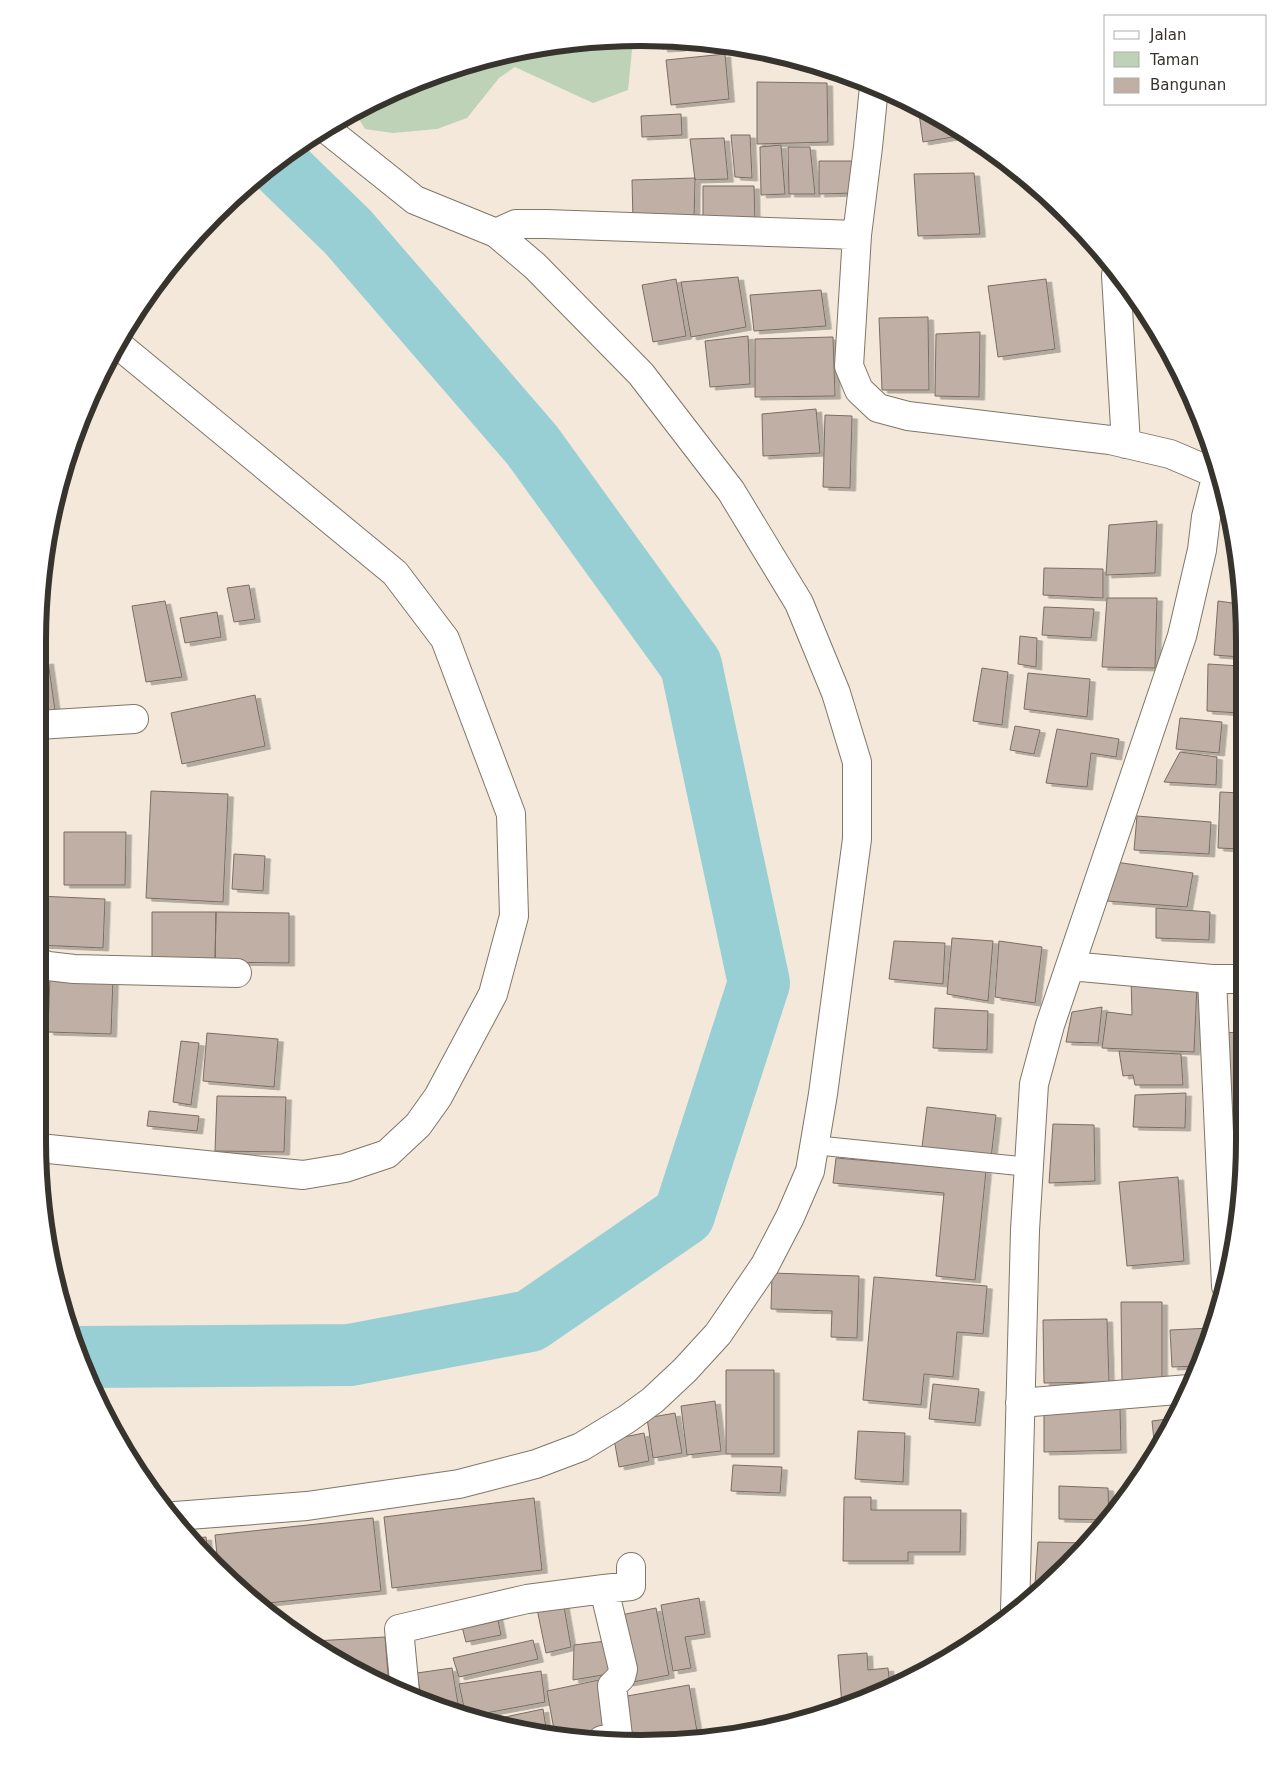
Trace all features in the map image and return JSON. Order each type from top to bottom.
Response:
[{"type":"street","points":[[873,94],[857,235],[849,366],[860,390],[878,408],[908,416],[1110,440],[1170,454],[1210,471]]},
{"type":"street","points":[[180,1516],[307,1506],[459,1484],[536,1464],[581,1447],[627,1419],[653,1400],[685,1370],[718,1334],[765,1266],[790,1217],[810,1171],[840,975],[857,839],[857,762],[836,693],[799,603],[731,491],[641,374],[535,266],[496,233],[415,200],[332,133]]},
{"type":"street","points":[[496,233],[516,224],[539,224],[857,235]]},
{"type":"street","points":[[1117,284],[1126,444]]},
{"type":"street","points":[[46,1149],[303,1175],[345,1168],[387,1154],[418,1125],[442,1088],[493,994],[514,916],[511,814],[445,639],[395,573],[123,349]]},
{"type":"street","points":[[1015,1602],[1025,1230],[1034,1084],[1050,1025],[1182,636],[1202,550],[1206,517],[1215,486]]},
{"type":"street","points":[[46,724],[134,719]]},
{"type":"street","points":[[46,964],[74,969],[237,973]]},
{"type":"street","points":[[1070,966],[1212,980],[1236,979]]},
{"type":"street","points":[[1212,980],[1225,1253]]},
{"type":"street","points":[[1020,1403],[1180,1391]]},
{"type":"street","points":[[404,1685],[399,1629],[527,1599],[631,1586],[631,1567]]},
{"type":"street","points":[[604,1589],[623,1669],[622,1677],[612,1686],[618,1734]]},
{"type":"lane","points":[[814,1145],[1029,1167]]},
{"type":"green space","points":[[632,46],[628,90],[593,103],[515,67],[499,78],[467,118],[437,129],[393,133],[365,129],[358,118],[413,92],[450,78],[487,67],[563,51]]},
{"type":"building","points":[[662,47],[680,48],[662,49]]},
{"type":"building","points":[[725,54],[729,99],[671,105],[666,60]]},
{"type":"building","points":[[757,82],[827,83],[828,142],[757,144]]},
{"type":"building","points":[[681,114],[682,135],[642,137],[641,116]]},
{"type":"building","points":[[919,116],[955,137],[923,142]]},
{"type":"building","points":[[731,135],[750,135],[752,178],[735,177]]},
{"type":"building","points":[[724,138],[728,179],[695,180],[690,139]]},
{"type":"building","points":[[781,145],[785,194],[761,195],[760,147]]},
{"type":"building","points":[[788,147],[810,147],[815,194],[789,194]]},
{"type":"building","points":[[819,161],[852,161],[854,193],[819,194]]},
{"type":"building","points":[[974,173],[980,234],[918,236],[914,174]]},
{"type":"building","points":[[695,178],[694,221],[633,221],[632,180]]},
{"type":"building","points":[[703,186],[754,186],[755,228],[703,229]]},
{"type":"building","points":[[738,277],[746,327],[691,337],[681,282]]},
{"type":"building","points":[[676,279],[686,336],[653,342],[642,285]]},
{"type":"building","points":[[1046,279],[1055,349],[998,357],[988,286]]},
{"type":"building","points":[[821,290],[826,326],[754,331],[750,295]]},
{"type":"building","points":[[928,317],[929,390],[882,390],[879,318]]},
{"type":"building","points":[[980,332],[979,397],[935,396],[936,334]]},
{"type":"building","points":[[748,336],[750,384],[710,387],[705,341]]},
{"type":"building","points":[[833,337],[835,396],[755,397],[755,339]]},
{"type":"building","points":[[816,409],[820,453],[763,456],[762,414]]},
{"type":"building","points":[[825,415],[852,416],[850,488],[823,487]]},
{"type":"building","points":[[1157,521],[1155,573],[1106,575],[1109,525]]},
{"type":"building","points":[[1044,568],[1103,569],[1103,598],[1043,595]]},
{"type":"building","points":[[249,585],[255,619],[234,622],[227,588]]},
{"type":"building","points":[[1107,598],[1157,598],[1155,668],[1102,667]]},
{"type":"building","points":[[165,601],[182,677],[146,682],[132,606]]},
{"type":"building","points":[[1218,601],[1234,603],[1236,657],[1214,655]]},
{"type":"building","points":[[1044,607],[1094,609],[1091,638],[1042,635]]},
{"type":"building","points":[[217,612],[221,637],[185,643],[180,618]]},
{"type":"building","points":[[1020,636],[1037,638],[1036,667],[1018,664]]},
{"type":"building","points":[[46,661],[48,661],[55,710],[46,712]]},
{"type":"building","points":[[1208,664],[1236,666],[1236,713],[1207,711]]},
{"type":"building","points":[[982,668],[1008,672],[1002,725],[973,721]]},
{"type":"building","points":[[1028,673],[1090,679],[1087,717],[1024,709]]},
{"type":"building","points":[[255,695],[265,746],[182,764],[171,713]]},
{"type":"building","points":[[1180,718],[1222,722],[1219,753],[1176,749]]},
{"type":"building","points":[[1015,726],[1040,730],[1034,754],[1010,750]]},
{"type":"building","points":[[1057,729],[1119,739],[1116,757],[1091,753],[1087,787],[1046,783]]},
{"type":"building","points":[[1180,752],[1217,757],[1216,785],[1164,782]]},
{"type":"building","points":[[151,791],[228,794],[223,902],[146,898]]},
{"type":"building","points":[[1220,792],[1236,793],[1236,849],[1218,848]]},
{"type":"building","points":[[1137,816],[1211,822],[1209,854],[1134,850]]},
{"type":"building","points":[[64,832],[126,832],[125,885],[64,885]]},
{"type":"building","points":[[234,854],[265,856],[263,891],[232,889]]},
{"type":"building","points":[[1115,862],[1193,873],[1187,907],[1107,901]]},
{"type":"building","points":[[46,896],[105,899],[103,948],[46,945]]},
{"type":"building","points":[[1156,908],[1210,912],[1209,940],[1156,938]]},
{"type":"building","points":[[152,912],[216,912],[215,962],[152,961]]},
{"type":"building","points":[[216,912],[289,913],[289,963],[215,962]]},
{"type":"building","points":[[952,938],[993,941],[988,1001],[947,994]]},
{"type":"building","points":[[894,941],[945,943],[943,984],[889,979]]},
{"type":"building","points":[[999,941],[1042,947],[1035,1003],[995,997]]},
{"type":"building","points":[[50,976],[113,978],[111,1034],[48,1032]]},
{"type":"building","points":[[1131,977],[1197,984],[1194,1052],[1102,1048],[1107,1012],[1132,1015]]},
{"type":"building","points":[[1102,1007],[1098,1043],[1066,1042],[1072,1012]]},
{"type":"building","points":[[935,1008],[988,1011],[987,1050],[933,1048]]},
{"type":"building","points":[[1236,1032],[1236,1125],[1223,1125],[1220,1033]]},
{"type":"building","points":[[207,1033],[278,1039],[274,1087],[203,1081]]},
{"type":"building","points":[[181,1041],[199,1043],[191,1105],[173,1102]]},
{"type":"building","points":[[1119,1051],[1181,1054],[1183,1085],[1135,1085],[1133,1075],[1123,1076]]},
{"type":"building","points":[[1186,1093],[1185,1128],[1133,1127],[1135,1095]]},
{"type":"building","points":[[217,1096],[286,1097],[284,1152],[215,1151]]},
{"type":"building","points":[[927,1107],[996,1115],[991,1158],[922,1147]]},
{"type":"building","points":[[149,1111],[199,1116],[197,1131],[147,1126]]},
{"type":"building","points":[[1053,1124],[1094,1125],[1095,1181],[1049,1183]]},
{"type":"building","points":[[836,1158],[986,1171],[975,1280],[936,1276],[944,1193],[833,1183]]},
{"type":"building","points":[[1233,1172],[1234,1172],[1234,1179],[1232,1200]]},
{"type":"building","points":[[1178,1177],[1184,1261],[1127,1266],[1119,1182]]},
{"type":"building","points":[[772,1273],[859,1276],[857,1338],[831,1337],[832,1311],[771,1309]]},
{"type":"building","points":[[874,1277],[987,1286],[983,1334],[957,1332],[953,1377],[924,1374],[921,1405],[863,1400]]},
{"type":"building","points":[[1121,1302],[1162,1302],[1162,1382],[1122,1382]]},
{"type":"building","points":[[1107,1319],[1109,1382],[1044,1383],[1043,1320]]},
{"type":"building","points":[[1205,1328],[1191,1366],[1172,1367],[1170,1330]]},
{"type":"building","points":[[726,1370],[774,1370],[774,1454],[726,1454]]},
{"type":"building","points":[[933,1384],[979,1389],[975,1423],[929,1419]]},
{"type":"building","points":[[715,1401],[721,1451],[687,1455],[681,1406]]},
{"type":"building","points":[[1120,1407],[1121,1450],[1044,1452],[1044,1409]]},
{"type":"building","points":[[675,1413],[682,1453],[653,1458],[647,1418]]},
{"type":"building","points":[[1165,1419],[1154,1440],[1152,1421]]},
{"type":"building","points":[[858,1431],[905,1433],[903,1482],[855,1479]]},
{"type":"building","points":[[644,1433],[649,1461],[619,1467],[614,1439]]},
{"type":"building","points":[[733,1465],[782,1467],[780,1493],[731,1491]]},
{"type":"building","points":[[1059,1486],[1108,1488],[1109,1507],[1098,1520],[1059,1519]]},
{"type":"building","points":[[844,1497],[871,1497],[871,1510],[961,1510],[960,1552],[908,1552],[908,1561],[843,1561]]},
{"type":"building","points":[[534,1498],[542,1570],[392,1588],[384,1517]]},
{"type":"building","points":[[373,1518],[381,1591],[268,1603],[217,1558],[215,1535]]},
{"type":"building","points":[[206,1537],[207,1547],[199,1538]]},
{"type":"building","points":[[1038,1542],[1078,1543],[1062,1561],[1035,1585]]},
{"type":"building","points":[[699,1598],[705,1634],[685,1637],[691,1668],[673,1671],[661,1605]]},
{"type":"building","points":[[563,1601],[571,1647],[546,1653],[537,1609]]},
{"type":"building","points":[[656,1608],[669,1675],[628,1683],[616,1616]]},
{"type":"building","points":[[497,1615],[501,1635],[466,1642],[461,1623]]},
{"type":"building","points":[[385,1637],[388,1678],[344,1655],[320,1641]]},
{"type":"building","points":[[533,1640],[538,1659],[459,1677],[453,1658]]},
{"type":"building","points":[[614,1640],[620,1672],[573,1680],[574,1645]]},
{"type":"building","points":[[867,1653],[868,1670],[888,1668],[889,1680],[841,1699],[838,1655]]},
{"type":"building","points":[[452,1668],[458,1705],[420,1692],[417,1673]]},
{"type":"building","points":[[541,1671],[545,1702],[484,1713],[464,1707],[459,1684]]},
{"type":"building","points":[[604,1679],[615,1726],[590,1732],[554,1728],[547,1691]]},
{"type":"building","points":[[689,1685],[697,1732],[641,1735],[623,1734],[616,1698]]},
{"type":"building","points":[[543,1709],[546,1727],[505,1718]]},
{"type":"waterway","points":[[88,1357],[350,1355],[530,1321],[684,1215],[759,983],[691,665],[532,445],[348,232],[281,167]]}]
